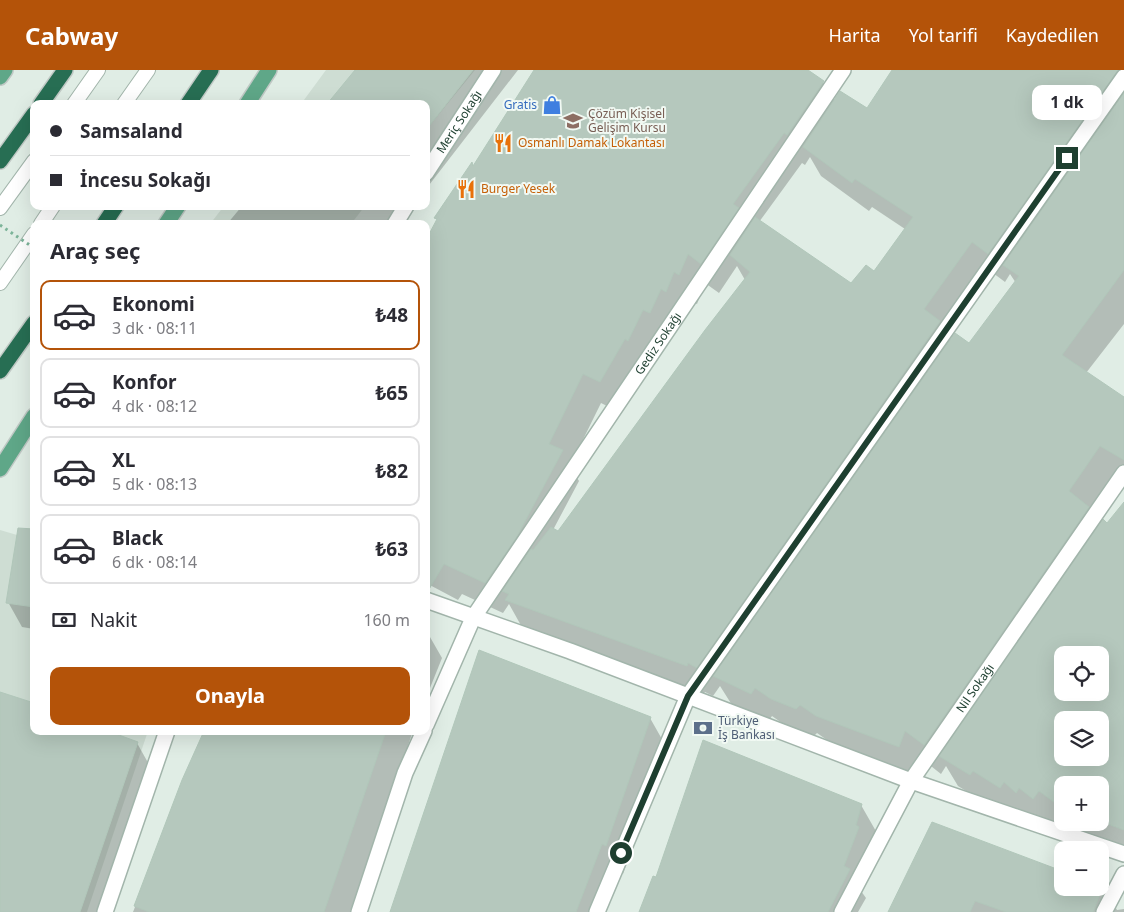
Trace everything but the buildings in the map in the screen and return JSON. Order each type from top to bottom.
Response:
[{"type":"highway","points":[[44,100],[65,70]]},
{"type":"highway","points":[[191,100],[211,70]]},
{"type":"highway","points":[[0,162],[30,120]]},
{"type":"highway","points":[[0,371],[30,329]]},
{"type":"main road","points":[[0,77],[5,70]]},
{"type":"main road","points":[[250,100],[269,70]]},
{"type":"main road","points":[[0,469],[30,422]]},
{"type":"street","name":"Meriç Sokağı","points":[[430,167],[493,70]]},
{"type":"street","name":"Gediz Sokağı","points":[[430,716],[473,618],[844,70]]},
{"type":"street","points":[[597,912],[688,696],[1124,77]]},
{"type":"street","name":"Nil Sokağı","points":[[842,912],[911,781],[1124,473]]},
{"type":"street","points":[[430,602],[570,651],[911,781],[1124,854]]},
{"type":"street","points":[[105,912],[166,735]]},
{"type":"street","points":[[359,912],[405,772],[422,735]]},
{"type":"street","points":[[1104,912],[1124,874]]},
{"type":"lane","points":[[77,100],[98,70]]},
{"type":"lane","points":[[127,100],[148,70]]},
{"type":"lane","points":[[0,208],[30,167]]},
{"type":"lane","points":[[0,283],[30,240]]},
{"type":"path","points":[[0,225],[30,245]]},
{"type":"shaded area","points":[[326,70],[475,70],[430,125],[430,100],[304,100]]},
{"type":"shaded area","points":[[221,210],[362,210],[354,220],[213,220]]},
{"type":"shaded area","points":[[0,530],[30,539],[30,735],[147,735],[87,912],[0,912]]},
{"type":"place","name":"Gratis","points":[[552,105]]},
{"type":"place","name":"Çözüm Kişisel Gelişim Kursu","points":[[573,121]]},
{"type":"place","name":"Osmanlı Damak Lokantası","points":[[503,143]]},
{"type":"place","name":"Burger Yesek","points":[[466,189]]},
{"type":"place","name":"Türkiye İş Bankası","points":[[703,728]]},
{"type":"route","points":[[621,853],[688,696],[1067,158]]}]
